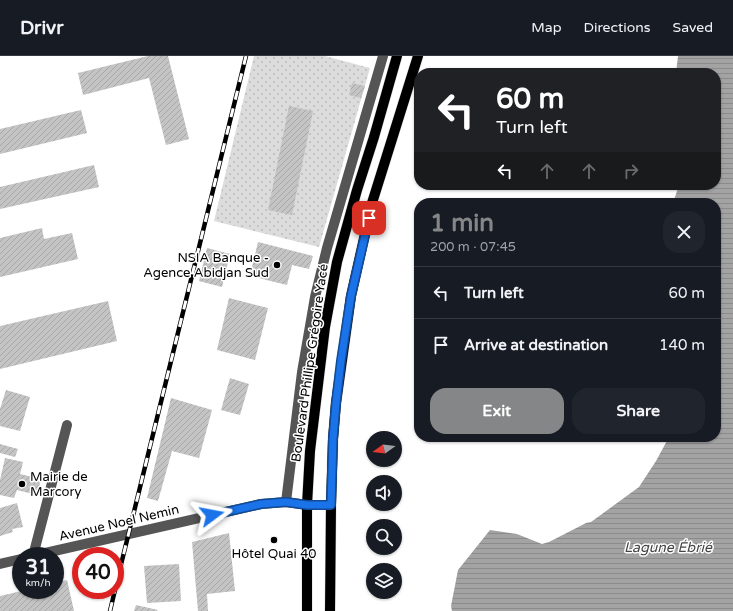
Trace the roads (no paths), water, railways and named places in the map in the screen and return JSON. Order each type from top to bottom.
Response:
[{"type":"main road","name":"Boulevard Phillipe Grégoire Yacé","points":[[307,611],[307,505],[310,451],[326,327],[337,262],[357,190],[398,56]]},
{"type":"main road","points":[[414,68],[418,56]]},
{"type":"main road","points":[[330,611],[333,439],[336,403],[351,296],[372,203],[414,69]]},
{"type":"street","points":[[286,502],[302,372],[315,297],[327,248],[383,56]]},
{"type":"street","points":[[35,547],[67,425]]},
{"type":"street","name":"Avenue Noel Nemin","points":[[64,549],[261,504],[286,502],[307,505],[331,505]]},
{"type":"street","points":[[0,564],[12,561]]},
{"type":"water","name":"Lagune Ébrié","points":[[678,56],[733,56],[733,611],[452,611],[451,606],[458,570],[490,530],[517,534],[542,544],[549,542],[586,523],[591,522],[639,487],[666,442],[721,442],[721,198],[675,198],[677,190],[721,190],[721,68],[677,68]]},
{"type":"railway","points":[[124,552],[246,56]]},
{"type":"railway","points":[[110,611],[113,599]]},
{"type":"place","name":"NSIA Banque - Agence Abidjan Sud","points":[[277,265]]},
{"type":"place","name":"Mairie de Marcory","points":[[22,484]]},
{"type":"place","name":"Hôtel Quai 40","points":[[274,540]]}]
